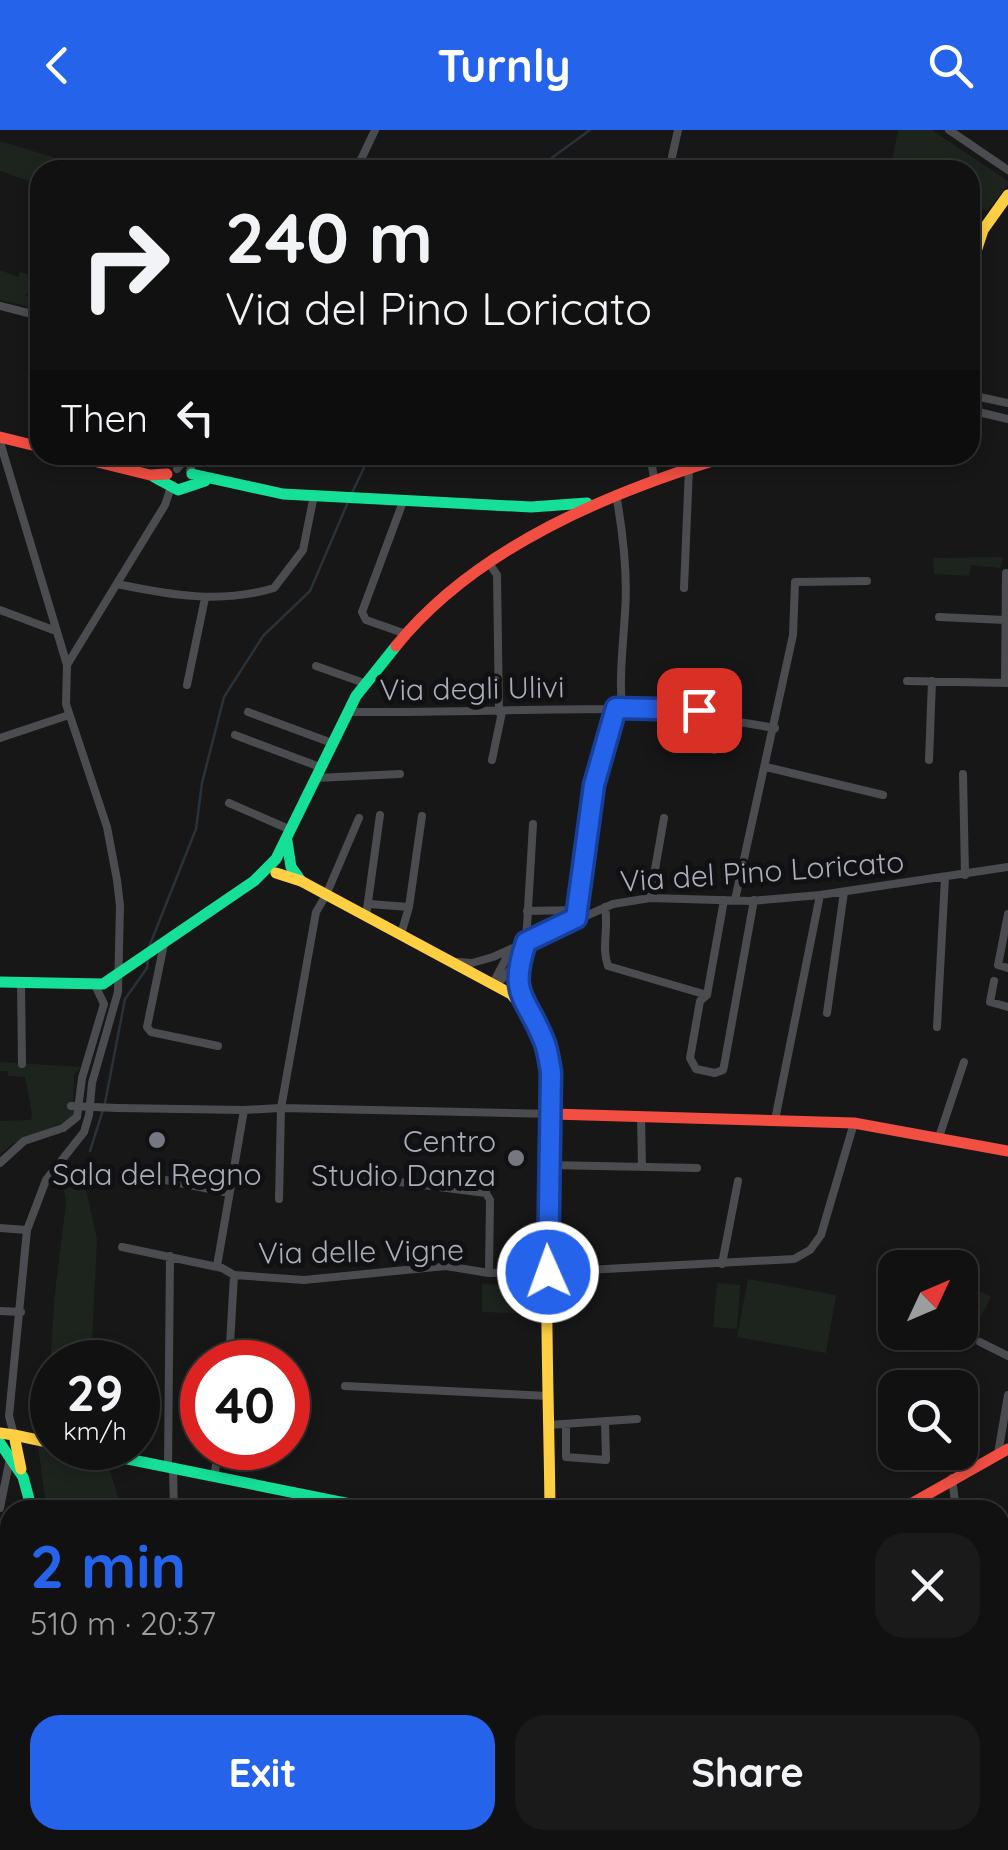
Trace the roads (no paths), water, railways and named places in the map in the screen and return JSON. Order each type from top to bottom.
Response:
[{"type":"street","points":[[361,160],[375,130]]},
{"type":"street","points":[[671,160],[678,130]]},
{"type":"street","points":[[949,130],[1008,170]]},
{"type":"street","points":[[980,237],[1008,195]]},
{"type":"street","points":[[0,306],[30,314]]},
{"type":"street","points":[[980,396],[1008,403]]},
{"type":"street","points":[[980,412],[1008,419]]},
{"type":"street","points":[[29,1500],[9,1416],[26,1230],[46,1180],[84,1132],[89,1115],[92,1083],[118,992],[120,906],[107,828],[66,704],[66,665],[0,439],[30,445]]},
{"type":"street","points":[[111,465],[283,494],[531,507],[597,503]]},
{"type":"street","points":[[66,665],[187,465]]},
{"type":"street","points":[[652,465],[654,478]]},
{"type":"street","points":[[276,873],[347,712],[364,684],[406,634],[489,563],[539,530],[654,478],[699,465]]},
{"type":"street","points":[[684,588],[689,468]]},
{"type":"street","points":[[527,911],[576,914],[594,785],[619,708],[625,573],[616,494]]},
{"type":"street","points":[[117,584],[205,598],[260,592],[280,584],[303,550],[314,495]]},
{"type":"street","points":[[404,498],[362,612],[366,620],[406,634]]},
{"type":"street","points":[[556,505],[561,520]]},
{"type":"street","points":[[531,507],[561,520]]},
{"type":"street","points":[[531,507],[540,515],[539,530]]},
{"type":"street","points":[[489,563],[498,575],[500,712],[492,760]]},
{"type":"street","points":[[907,681],[1006,683],[1006,573]]},
{"type":"street","points":[[735,900],[794,635],[795,582],[867,581]]},
{"type":"street","points":[[188,685],[205,598]]},
{"type":"street","points":[[0,610],[56,630]]},
{"type":"street","points":[[939,617],[1005,620]]},
{"type":"street","points":[[316,666],[364,684]]},
{"type":"street","points":[[929,760],[932,681]]},
{"type":"street","name":"Via degli Ulivi","points":[[347,712],[699,710],[727,720],[775,728]]},
{"type":"street","points":[[248,712],[332,743]]},
{"type":"street","points":[[0,738],[69,715]]},
{"type":"street","points":[[714,750],[720,716]]},
{"type":"street","points":[[235,735],[318,772],[400,774]]},
{"type":"street","points":[[766,767],[883,795]]},
{"type":"street","points":[[963,774],[965,875]]},
{"type":"street","points":[[229,804],[288,840]]},
{"type":"street","points":[[367,910],[380,815]]},
{"type":"street","points":[[400,934],[422,816]]},
{"type":"street","points":[[280,1198],[282,1108],[316,912],[358,818]]},
{"type":"street","points":[[650,898],[664,818]]},
{"type":"street","points":[[533,824],[526,942],[518,975],[522,1003],[545,1043],[551,1072],[548,1500]]},
{"type":"street","points":[[0,982],[96,985],[118,976],[254,881],[288,840]]},
{"type":"street","points":[[288,840],[292,867],[302,881]]},
{"type":"street","points":[[276,859],[276,873]]},
{"type":"street","name":"Via del Pino Loricato","points":[[450,961],[472,963],[526,942],[576,914],[650,898],[754,900],[820,895],[1008,866]]},
{"type":"street","points":[[254,881],[276,873],[367,910],[400,934],[493,983],[522,1003]]},
{"type":"street","points":[[938,1028],[944,878]]},
{"type":"street","points":[[826,1013],[844,892]]},
{"type":"street","points":[[775,1120],[820,895]]},
{"type":"street","points":[[724,900],[707,995],[700,1001],[690,1058],[696,1069],[719,1072],[724,1066],[754,900]]},
{"type":"street","points":[[367,910],[408,907]]},
{"type":"street","points":[[605,907],[608,966],[707,995]]},
{"type":"street","points":[[1008,914],[998,965],[1008,968]]},
{"type":"street","points":[[166,940],[147,1027],[151,1032],[218,1046]]},
{"type":"street","points":[[493,983],[511,949]]},
{"type":"street","points":[[493,983],[501,980],[521,958]]},
{"type":"street","points":[[994,981],[990,1002],[1008,1007]]},
{"type":"street","points":[[22,984],[22,1064]]},
{"type":"street","points":[[0,1163],[24,1141],[63,1128],[77,1117],[82,1078],[103,1010],[103,998],[96,985]]},
{"type":"street","points":[[939,1137],[964,1062]]},
{"type":"street","points":[[71,1106],[854,1123],[1008,1151]]},
{"type":"street","points":[[217,1266],[244,1110]]},
{"type":"street","points":[[640,1116],[642,1167]]},
{"type":"street","name":"Via delle Vigne","points":[[234,1275],[317,1279],[446,1266],[490,1273],[548,1272],[794,1259],[810,1250],[820,1235],[854,1123]]},
{"type":"street","points":[[550,1165],[697,1168]]},
{"type":"street","points":[[126,1172],[229,1193]]},
{"type":"street","points":[[368,1178],[486,1193],[490,1200],[490,1273]]},
{"type":"street","points":[[722,1264],[738,1180]]},
{"type":"street","points":[[0,1228],[26,1230]]},
{"type":"street","points":[[122,1247],[217,1266],[234,1275],[230,1340]]},
{"type":"street","points":[[170,1256],[173,1500]]},
{"type":"street","points":[[0,1311],[21,1312]]},
{"type":"street","points":[[980,1342],[1008,1356]]},
{"type":"street","points":[[344,1386],[548,1396]]},
{"type":"street","points":[[916,1500],[1003,1451],[1008,1395]]},
{"type":"street","points":[[548,1425],[637,1419]]},
{"type":"street","points":[[566,1424],[566,1457],[606,1460],[605,1422]]},
{"type":"street","points":[[0,1433],[30,1438]]},
{"type":"street","points":[[0,1443],[23,1477]]},
{"type":"street","points":[[2,1500],[10,1458]]},
{"type":"street","points":[[160,1466],[330,1500]]},
{"type":"street","points":[[214,1477],[215,1470]]},
{"type":"street","points":[[952,1478],[955,1500]]},
{"type":"waterway","points":[[549,160],[590,130]]},
{"type":"waterway","points":[[351,495],[365,465]]},
{"type":"waterway","points":[[149,947],[196,829],[202,783],[224,697],[263,636],[310,591],[348,502]]},
{"type":"waterway","points":[[105,1103],[125,999],[147,968],[148,960]]},
{"type":"waterway","points":[[90,1151],[103,1110]]},
{"type":"place","name":"Sala del Regno","points":[[157,1140]]},
{"type":"place","name":"Centro Studio Danza","points":[[516,1158]]}]
